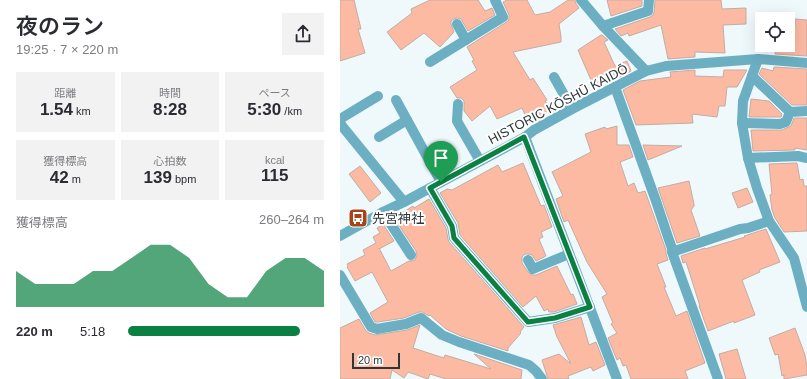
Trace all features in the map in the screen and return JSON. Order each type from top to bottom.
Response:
[{"type":"street","points":[[430,62],[503,17],[495,0]]},
{"type":"street","points":[[581,0],[646,72]]},
{"type":"street","points":[[603,26],[648,11],[649,0]]},
{"type":"street","points":[[457,24],[466,40]]},
{"type":"street","points":[[758,59],[743,101],[742,123],[748,158],[769,221],[794,258],[805,292],[807,307]]},
{"type":"street","name":"HISTORIC KŌSHŪ KAIDŌ","points":[[340,236],[524,137],[572,109],[646,72],[666,66],[758,59],[807,63]]},
{"type":"street","points":[[752,76],[790,112],[807,111]]},
{"type":"street","points":[[554,77],[572,109]]},
{"type":"street","points":[[615,87],[718,379]]},
{"type":"street","points":[[378,96],[340,123],[404,202]]},
{"type":"street","points":[[396,100],[441,182]]},
{"type":"street","points":[[458,104],[457,121],[480,161]]},
{"type":"street","points":[[742,123],[780,124],[786,122],[790,112]]},
{"type":"street","points":[[379,137],[407,120]]},
{"type":"street","points":[[524,137],[617,379]]},
{"type":"street","points":[[748,158],[798,156],[807,158]]},
{"type":"street","points":[[430,188],[452,226],[454,238],[528,322],[555,318],[590,307]]},
{"type":"street","points":[[383,212],[411,255]]},
{"type":"street","points":[[674,251],[769,221]]},
{"type":"street","points":[[528,260],[533,269],[569,254]]},
{"type":"street","points":[[340,275],[371,327],[376,329],[406,324],[421,318],[442,335],[453,340],[529,365],[542,379]]},
{"type":"building","points":[[340,0],[354,0],[361,29],[358,29],[365,53],[340,61]]},
{"type":"building","points":[[430,0],[478,0],[485,11],[492,8],[495,15],[468,31],[461,19],[454,19],[451,21],[451,24],[454,32],[440,47],[424,33],[401,50],[387,32],[412,13],[411,9]]},
{"type":"building","points":[[507,0],[527,0],[535,15],[550,12],[568,0],[575,0],[579,8],[559,24],[561,42],[513,52],[530,80],[533,78],[551,109],[535,119],[534,117],[528,121],[522,108],[497,119],[490,106],[472,121],[464,111],[464,101],[461,98],[457,98],[450,87],[477,70],[472,61],[474,60],[467,47],[508,21],[509,15],[503,2]]},
{"type":"building","points":[[607,0],[642,0],[642,6],[611,16]]},
{"type":"building","points":[[655,0],[721,0],[722,9],[746,8],[746,24],[723,25],[725,53],[695,52],[695,57],[668,59],[661,25],[629,36],[628,33],[621,36],[615,29],[653,15]]},
{"type":"building","points":[[795,19],[807,20],[807,56],[775,54],[775,52],[795,52]]},
{"type":"building","points":[[601,35],[608,40],[604,42],[615,66],[627,61],[631,71],[616,79],[615,77],[594,87],[578,50]]},
{"type":"building","points":[[774,67],[807,69],[807,105],[792,105],[759,74],[762,68],[773,71]]},
{"type":"building","points":[[695,70],[695,76],[723,77],[724,70],[747,70],[737,87],[727,87],[725,106],[719,106],[717,117],[692,114],[693,123],[636,125],[623,90],[640,81],[671,77],[670,72]]},
{"type":"building","points":[[751,99],[769,101],[782,114],[781,117],[749,117]]},
{"type":"building","points":[[794,118],[807,118],[807,150],[795,148],[795,150],[753,151],[751,130],[782,130],[791,126]]},
{"type":"building","points":[[617,126],[617,145],[629,145],[633,157],[620,162],[628,186],[634,183],[638,193],[645,191],[666,250],[668,260],[657,264],[666,287],[664,287],[676,316],[687,311],[705,363],[685,371],[688,379],[631,379],[626,365],[623,366],[620,358],[617,360],[608,338],[617,333],[611,324],[613,323],[602,297],[607,294],[587,262],[568,220],[564,222],[556,199],[563,196],[552,172],[591,152],[585,134],[605,127],[606,129]]},
{"type":"building","points":[[643,145],[682,146],[648,160]]},
{"type":"building","points":[[523,163],[541,206],[544,205],[552,227],[541,232],[543,237],[539,239],[546,256],[536,261],[532,255],[525,254],[522,257],[522,263],[532,275],[536,275],[557,266],[577,304],[554,312],[549,312],[548,309],[544,311],[536,296],[523,307],[460,235],[458,223],[440,193],[447,189],[452,190],[498,165],[502,172]]},
{"type":"building","points":[[797,163],[800,180],[803,179],[804,186],[807,186],[807,231],[784,232],[772,210],[769,164]]},
{"type":"building","points":[[360,166],[381,193],[370,202],[349,174]]},
{"type":"building","points":[[689,181],[694,204],[691,210],[700,236],[677,243],[658,188]]},
{"type":"building","points":[[747,188],[753,202],[738,208],[732,193]]},
{"type":"building","points":[[429,199],[446,228],[449,242],[524,327],[520,332],[521,333],[508,348],[508,351],[461,336],[446,329],[430,315],[429,316],[422,312],[404,318],[375,322],[370,313],[388,302],[372,272],[355,281],[347,267],[347,264],[365,255],[363,250],[376,243],[373,237],[380,233],[377,228],[383,224],[394,241],[379,249],[391,271],[409,261],[415,260],[417,255],[416,251],[394,218],[413,206],[414,208]]},
{"type":"building","points":[[766,229],[780,262],[759,270],[760,272],[742,280],[755,315],[708,331],[686,262],[683,263],[681,256],[745,237],[744,236]]},
{"type":"building","points":[[581,317],[589,345],[596,342],[605,365],[593,371],[591,367],[568,376],[569,379],[548,379],[542,360],[559,354],[571,364],[557,337],[553,325]]},
{"type":"building","points":[[359,319],[366,331],[375,335],[407,330],[420,325],[413,348],[444,358],[445,355],[491,369],[474,354],[522,370],[521,379],[446,379],[430,374],[428,379],[408,372],[404,378],[392,370],[390,379],[340,379],[340,328]]},
{"type":"building","points":[[795,328],[805,355],[807,375],[784,379],[784,375],[782,376],[778,354],[775,355],[769,338]]},
{"type":"building","points":[[737,349],[746,379],[726,379],[719,354]]},
{"type":"place","name":"先宮神社","points":[[358,218]]},
{"type":"route","points":[[524,137],[590,307],[555,318],[528,322],[454,238],[452,226],[430,188],[441,182],[524,137]]}]
